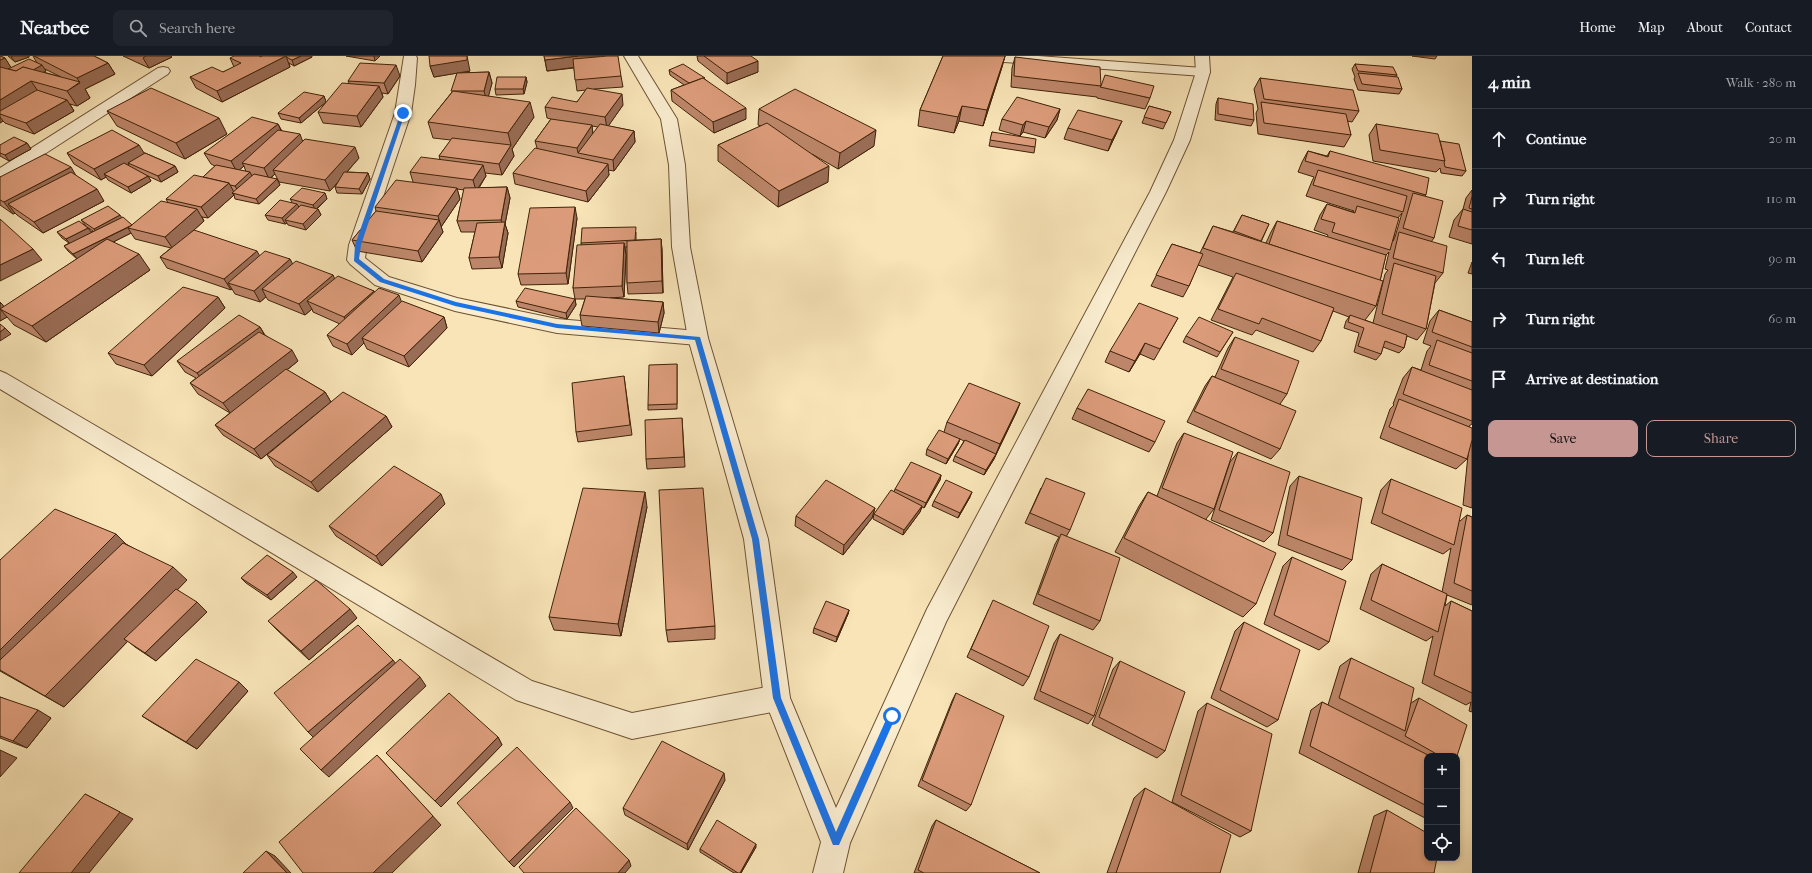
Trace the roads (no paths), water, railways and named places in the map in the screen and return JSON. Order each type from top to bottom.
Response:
[{"type":"street","points":[[631,56],[669,119],[677,165],[681,247],[698,338],[756,539],[777,698],[836,842]]},
{"type":"street","points":[[828,873],[836,842],[936,617],[1158,192],[1182,140],[1202,64],[977,56]]},
{"type":"street","points":[[410,58],[408,85],[403,113],[358,245],[356,260],[382,281],[455,304],[557,326],[698,338]]},
{"type":"street","points":[[0,175],[163,71]]},
{"type":"street","points":[[0,379],[525,691],[632,726],[777,698]]}]
